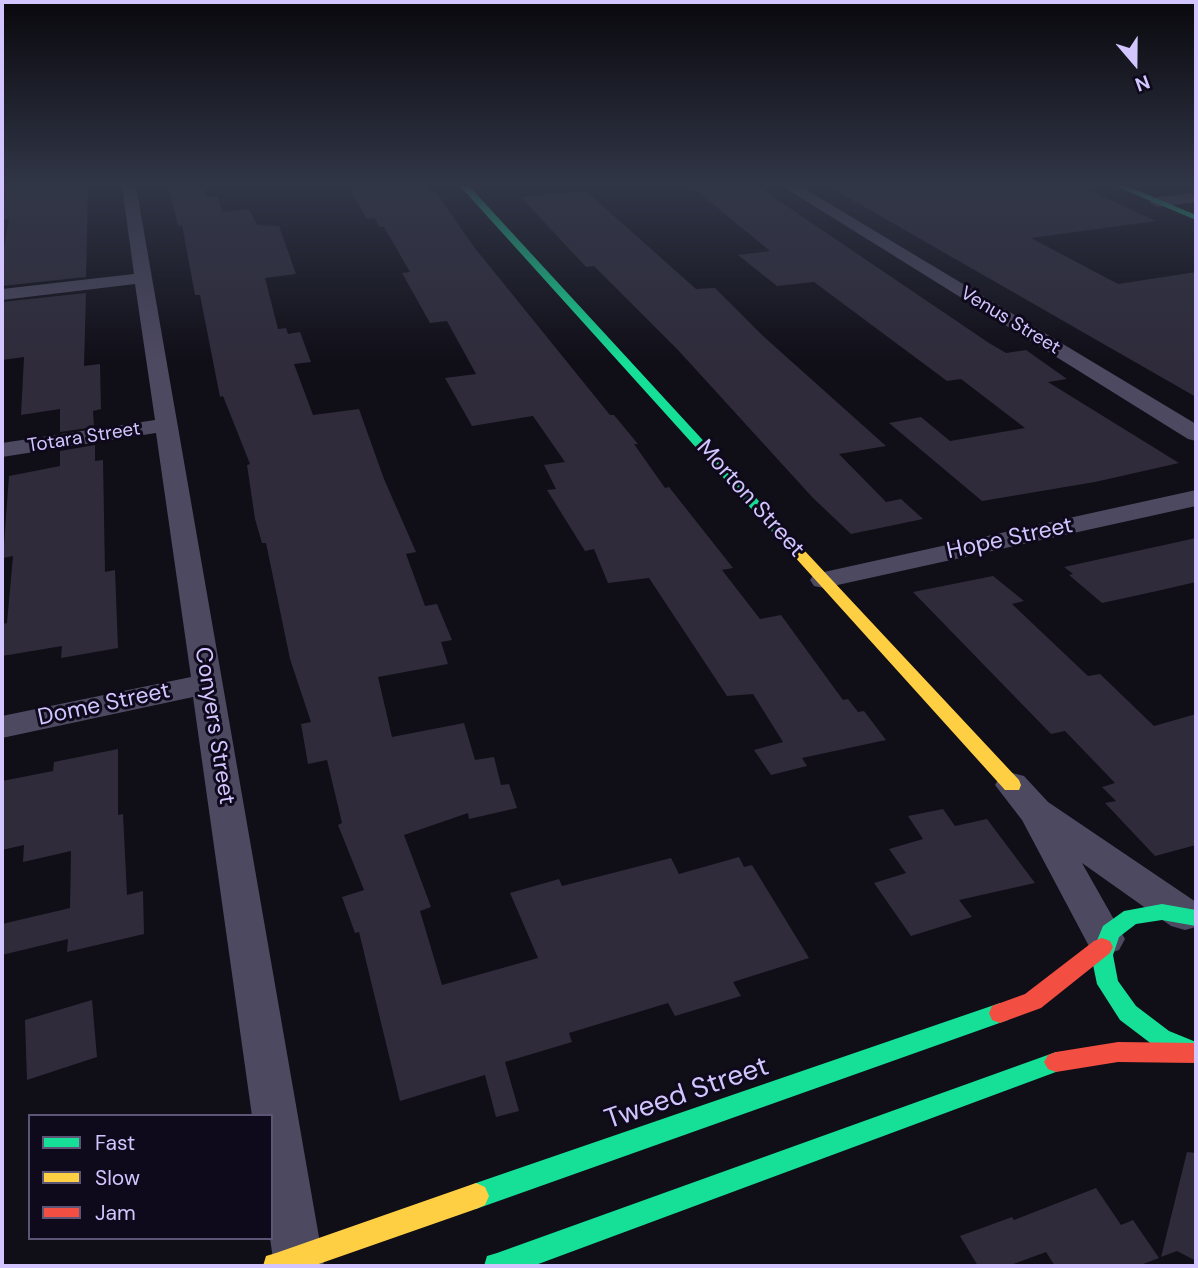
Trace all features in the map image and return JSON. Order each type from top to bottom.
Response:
[{"type":"street","name":"Conyers Street","points":[[139,245],[207,684],[269,1114]]},
{"type":"street","name":"Morton Street","points":[[518,245],[1024,798],[1191,916]]},
{"type":"street","name":"Venus Street","points":[[887,245],[1196,433]]},
{"type":"street","points":[[2,295],[144,278]]},
{"type":"street","name":"Totara Street","points":[[2,450],[167,425]]},
{"type":"street","name":"Hope Street","points":[[824,580],[1196,498]]},
{"type":"street","name":"Dome Street","points":[[2,727],[207,684]]},
{"type":"street","name":"Morton Street","points":[[1024,798],[1104,943]]},
{"type":"street","name":"Tweed Street","points":[[291,1264],[1033,1001],[1104,943],[1116,926],[1131,917],[1162,912],[1191,916]]},
{"type":"street","points":[[1104,943],[1104,974],[1128,1013],[1161,1038],[1196,1052]]},
{"type":"street","points":[[497,1266],[1052,1063],[1118,1052],[1196,1052]]},
{"type":"street","name":"Conyers Street","points":[[273,1140],[291,1264]]},
{"type":"building","points":[[4,245],[87,245],[86,277],[2,286]]},
{"type":"building","points":[[186,245],[286,245],[296,274],[265,278],[278,329],[286,328],[288,334],[300,332],[311,362],[294,364],[313,415],[359,409],[384,479],[416,552],[406,554],[425,606],[437,604],[452,640],[441,642],[448,664],[378,677],[392,737],[464,723],[475,760],[494,757],[501,785],[509,784],[517,808],[469,819],[468,813],[404,835],[431,907],[420,911],[442,985],[538,958],[510,893],[559,879],[562,886],[671,858],[679,874],[739,857],[744,867],[752,865],[809,958],[733,982],[741,996],[675,1016],[668,1003],[569,1033],[572,1042],[505,1062],[519,1111],[496,1117],[485,1075],[400,1101],[359,932],[355,933],[342,897],[364,890],[338,825],[342,823],[327,760],[308,764],[301,724],[311,722],[290,659],[266,543],[262,543],[255,519],[247,465],[250,464],[223,396],[220,397],[200,295],[195,295]]},
{"type":"building","points":[[395,245],[473,245],[610,415],[614,415],[638,444],[634,444],[665,488],[669,487],[733,568],[722,570],[760,619],[781,615],[843,700],[848,699],[858,712],[864,711],[886,740],[802,758],[807,766],[771,775],[754,750],[783,742],[753,694],[727,696],[649,578],[608,583],[594,549],[585,551],[547,490],[556,489],[544,465],[565,462],[533,416],[472,426],[445,378],[476,374],[447,321],[430,323],[402,273],[410,272]]},
{"type":"building","points":[[566,245],[647,245],[696,289],[715,288],[763,336],[886,446],[839,454],[886,502],[901,499],[923,519],[851,534],[813,498],[678,350],[594,266],[586,267]]},
{"type":"building","points":[[763,245],[844,245],[1006,353],[1026,350],[1067,379],[1048,382],[1179,463],[1095,482],[982,501],[889,423],[921,417],[950,441],[1025,428],[961,379],[947,381],[814,282],[777,286],[738,255],[770,251]]},
{"type":"building","points":[[931,245],[1045,245],[1118,284],[1196,272],[1196,397]]},
{"type":"building","points":[[86,293],[84,366],[100,364],[101,409],[93,411],[94,427],[60,432],[60,409],[21,415],[24,357],[2,360],[2,302]]},
{"type":"building","points":[[95,445],[95,461],[103,460],[105,572],[115,570],[118,648],[61,658],[62,646],[2,656],[2,624],[7,623],[13,556],[3,558],[9,476],[60,466],[60,451]]},
{"type":"building","points":[[1196,538],[1196,582],[1157,591],[1102,603],[1069,575],[1073,574],[1064,567]]},
{"type":"building","points":[[993,576],[1024,601],[1012,604],[1088,676],[1100,674],[1154,726],[1196,714],[1196,845],[1155,856],[1105,803],[1116,801],[1102,787],[1115,783],[1065,731],[1051,734],[913,592]]},
{"type":"building","points":[[118,749],[118,815],[123,814],[127,895],[143,891],[144,934],[67,952],[68,939],[2,955],[2,924],[70,908],[71,851],[23,862],[24,845],[2,850],[2,781],[53,771],[54,762]]},
{"type":"building","points":[[943,809],[955,826],[987,819],[1035,883],[959,900],[972,917],[911,936],[874,883],[906,873],[889,849],[923,839],[908,816]]},
{"type":"building","points":[[92,1000],[97,1057],[27,1080],[25,1020]]},
{"type":"building","points":[[1187,1152],[1196,1153],[1196,1261],[1177,1251],[1161,1257]]},
{"type":"building","points":[[1096,1188],[1121,1225],[1133,1220],[1159,1258],[1138,1266],[1055,1266],[1046,1252],[1008,1266],[978,1266],[960,1236],[1012,1217],[1014,1220]]},
{"type":"traffic: fast","points":[[518,245],[798,552]]},
{"type":"traffic: fast","points":[[1188,1049],[1161,1038],[1128,1013],[1108,984],[1102,955],[1110,932],[1131,917],[1162,912],[1196,918]]},
{"type":"traffic: fast","points":[[476,1196],[1000,1013]]},
{"type":"traffic: fast","points":[[497,1266],[1056,1062]]},
{"type":"traffic: slow","points":[[798,552],[1012,785]]},
{"type":"traffic: slow","points":[[276,1266],[476,1196]]},
{"type":"traffic: jam","points":[[1000,1013],[1033,1001],[1102,947]]},
{"type":"traffic: jam","points":[[1056,1062],[1118,1052],[1196,1053]]}]
